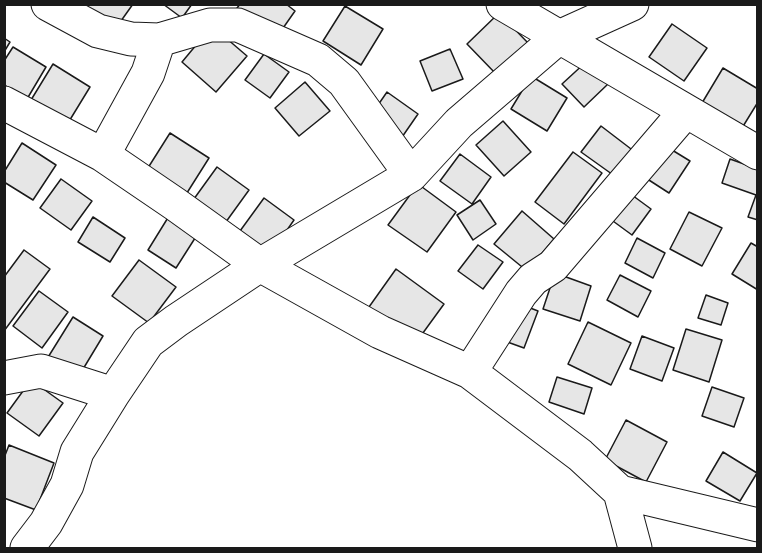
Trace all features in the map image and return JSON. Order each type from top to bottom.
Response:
[{"type":"street","points":[[48,4],[98,31],[131,39],[159,40],[210,25],[238,25],[318,60],[344,82],[411,175]]},
{"type":"street","points":[[503,4],[552,22],[685,112],[758,153]]},
{"type":"street","points":[[27,549],[46,523],[67,485],[77,452],[148,342],[260,265],[411,175],[552,22],[632,4]]},
{"type":"street","points":[[103,155],[148,73],[159,40]]},
{"type":"street","points":[[4,103],[103,155],[260,265],[380,332],[470,372],[580,455],[620,492],[758,525]]},
{"type":"street","points":[[470,372],[521,293],[533,279],[553,266],[685,112]]},
{"type":"street","points":[[4,378],[41,371],[113,394]]},
{"type":"street","points":[[620,492],[635,549]]},
{"type":"building","points":[[73,4],[133,4],[111,35]]},
{"type":"building","points":[[163,4],[192,4],[182,18]]},
{"type":"building","points":[[240,4],[286,4],[295,11],[267,51],[227,22]]},
{"type":"building","points":[[345,6],[383,29],[361,65],[323,41]]},
{"type":"building","points":[[499,13],[529,44],[497,75],[467,44]]},
{"type":"building","points":[[672,24],[707,48],[684,81],[649,57]]},
{"type":"building","points":[[212,26],[247,56],[216,92],[182,62]]},
{"type":"building","points":[[4,38],[10,42],[4,52]]},
{"type":"building","points":[[13,47],[46,67],[27,99],[4,85],[4,61]]},
{"type":"building","points":[[450,49],[463,79],[432,91],[420,61]]},
{"type":"building","points":[[264,54],[289,72],[270,98],[245,80]]},
{"type":"building","points":[[587,61],[608,84],[584,107],[562,84]]},
{"type":"building","points":[[53,64],[90,87],[68,123],[31,100]]},
{"type":"building","points":[[723,68],[758,89],[758,102],[742,128],[702,103]]},
{"type":"building","points":[[531,76],[567,98],[547,131],[511,109]]},
{"type":"building","points":[[305,82],[330,111],[299,136],[275,108]]},
{"type":"building","points":[[387,92],[418,114],[400,140],[369,118]]},
{"type":"building","points":[[503,121],[531,152],[504,176],[476,145]]},
{"type":"building","points":[[601,126],[635,152],[616,177],[581,152]]},
{"type":"building","points":[[170,133],[209,158],[185,196],[146,171]]},
{"type":"building","points":[[659,142],[690,161],[669,193],[638,173]]},
{"type":"building","points":[[22,143],[56,165],[33,200],[4,182],[4,172]]},
{"type":"building","points":[[573,152],[602,173],[564,224],[535,202]]},
{"type":"building","points":[[460,154],[491,177],[472,204],[440,181]]},
{"type":"building","points":[[730,159],[758,169],[758,220],[748,217],[756,195],[722,183]]},
{"type":"building","points":[[217,167],[249,190],[223,226],[191,203]]},
{"type":"building","points":[[61,179],[92,201],[71,230],[40,208]]},
{"type":"building","points":[[418,184],[456,212],[427,252],[388,225]]},
{"type":"building","points":[[621,187],[651,209],[632,235],[602,213]]},
{"type":"building","points":[[264,198],[294,220],[271,253],[240,231]]},
{"type":"building","points":[[480,200],[496,224],[473,240],[457,215]]},
{"type":"building","points":[[522,211],[554,239],[527,271],[494,244]]},
{"type":"building","points":[[689,212],[722,228],[702,266],[670,249]]},
{"type":"building","points":[[169,216],[197,235],[176,268],[148,250]]},
{"type":"building","points":[[93,217],[125,238],[110,262],[78,242]]},
{"type":"building","points":[[637,238],[665,253],[653,278],[625,263]]},
{"type":"building","points":[[751,243],[758,247],[758,290],[732,274]]},
{"type":"building","points":[[478,245],[503,262],[483,289],[458,271]]},
{"type":"building","points":[[24,250],[50,269],[4,331],[4,277]]},
{"type":"building","points":[[139,260],[176,287],[149,323],[112,296]]},
{"type":"building","points":[[396,269],[444,304],[412,348],[364,314]]},
{"type":"building","points":[[555,273],[591,286],[580,321],[543,309]]},
{"type":"building","points":[[620,275],[651,291],[638,317],[607,300]]},
{"type":"building","points":[[39,291],[68,312],[42,348],[13,326]]},
{"type":"building","points":[[706,295],[728,303],[721,325],[698,318]]},
{"type":"building","points":[[502,297],[538,311],[524,348],[488,335]]},
{"type":"building","points":[[73,317],[103,336],[68,394],[37,375]]},
{"type":"building","points":[[588,322],[631,343],[611,385],[568,364]]},
{"type":"building","points":[[686,329],[722,340],[709,382],[673,370]]},
{"type":"building","points":[[642,336],[674,348],[662,381],[630,369]]},
{"type":"building","points":[[557,377],[592,388],[584,414],[549,402]]},
{"type":"building","points":[[31,380],[63,403],[39,436],[7,413]]},
{"type":"building","points":[[712,387],[744,398],[734,427],[702,416]]},
{"type":"building","points":[[626,420],[667,442],[646,482],[605,460]]},
{"type":"building","points":[[9,445],[54,463],[36,510],[4,498],[4,458]]},
{"type":"building","points":[[723,452],[757,473],[740,501],[706,481]]}]
